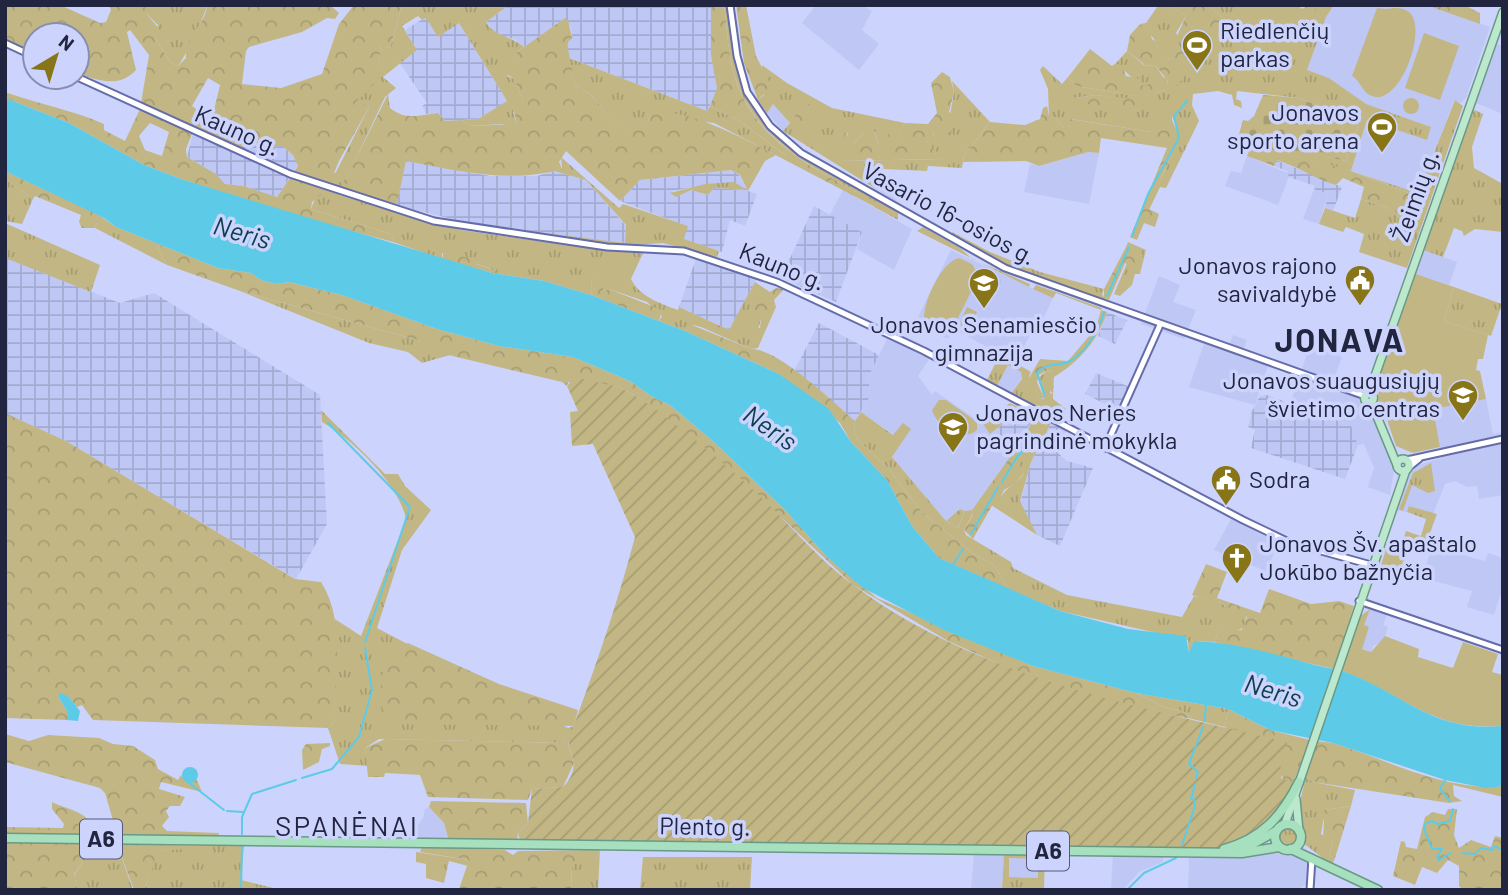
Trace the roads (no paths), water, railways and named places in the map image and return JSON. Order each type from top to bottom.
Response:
[{"type":"highway","points":[[1214,852],[1245,842],[1271,825],[1285,810],[1299,782]]},
{"type":"highway","points":[[1285,824],[1299,831],[1299,842],[1291,849]]},
{"type":"highway","name":"A6","points":[[1229,852],[1255,845],[1285,824]]},
{"type":"highway","points":[[1276,831],[1275,839],[1279,847]]},
{"type":"highway","name":"Plento g.","points":[[5,838],[1214,852]]},
{"type":"highway","name":"A6","points":[[1299,842],[1335,869]]},
{"type":"highway","name":"A6","points":[[1214,852],[1279,847],[1291,849],[1378,890]]},
{"type":"main road","name":"Vasario 16-osios g.","points":[[730,5],[737,56],[747,92],[770,127],[793,147],[985,258],[1034,280],[1368,397]]},
{"type":"main road","name":"Žeimių g.","points":[[1368,397],[1503,12]]},
{"type":"main road","points":[[5,43],[21,50]]},
{"type":"main road","name":"Kauno g.","points":[[91,84],[309,181],[435,221],[607,247],[673,249],[742,269],[797,290],[889,333],[1289,542],[1371,565]]},
{"type":"main road","points":[[1105,448],[1160,325]]},
{"type":"main road","points":[[1368,397],[1390,448],[1403,465]]},
{"type":"main road","points":[[1403,465],[1503,439]]},
{"type":"main road","points":[[1285,824],[1403,465]]},
{"type":"main road","points":[[1359,601],[1503,650]]},
{"type":"main road","points":[[1296,792],[1299,831]]},
{"type":"main road","points":[[1310,890],[1312,858]]},
{"type":"water","name":"Neris","points":[[5,98],[69,123],[144,165],[184,180],[492,273],[544,281],[591,295],[685,331],[779,374],[829,409],[851,442],[887,480],[912,526],[939,558],[1060,611],[1128,629],[1186,636],[1189,653],[1194,641],[1268,652],[1348,673],[1441,719],[1479,727],[1503,726],[1503,786],[1486,788],[1445,780],[1333,743],[1270,730],[1228,709],[1136,693],[1033,666],[944,630],[863,588],[828,558],[786,511],[714,442],[670,405],[630,381],[573,357],[499,346],[437,329],[342,295],[289,282],[276,284],[261,280],[251,273],[218,268],[116,227],[104,218],[5,171]]},
{"type":"water","points":[[61,693],[69,697],[80,711],[78,721],[67,720],[67,711],[58,696]]},
{"type":"water","points":[[190,767],[196,769],[196,781],[190,783],[184,781],[182,775],[184,769]]},
{"type":"waterway","points":[[1132,236],[1148,194],[1179,138],[1174,116],[1187,101]]},
{"type":"waterway","points":[[1107,296],[1129,247]]},
{"type":"waterway","points":[[1045,396],[1037,373],[1048,366],[1068,362],[1080,353],[1095,334],[1104,312]]},
{"type":"waterway","points":[[328,423],[410,507],[365,642]]},
{"type":"waterway","points":[[1002,482],[1017,457],[1035,439]]},
{"type":"waterway","points":[[971,534],[998,487]]},
{"type":"waterway","points":[[952,566],[963,549]]},
{"type":"waterway","points":[[302,778],[332,769],[359,737],[372,690],[365,648]]},
{"type":"waterway","points":[[1204,721],[1207,701]]},
{"type":"waterway","points":[[1196,778],[1198,772],[1189,764],[1203,727]]},
{"type":"waterway","points":[[242,834],[242,817],[252,794],[296,780]]},
{"type":"waterway","points":[[1445,780],[1440,789],[1450,801]]},
{"type":"waterway","points":[[188,782],[224,810]]},
{"type":"waterway","points":[[1182,845],[1195,806],[1194,799],[1191,799],[1195,784]]},
{"type":"waterway","points":[[1451,853],[1439,860],[1437,857],[1442,849],[1432,849],[1424,829],[1425,824],[1432,821],[1438,824],[1450,821],[1453,809]]},
{"type":"waterway","points":[[227,811],[243,812]]},
{"type":"waterway","points":[[1463,853],[1475,854],[1481,848],[1492,850],[1494,846],[1503,850]]},
{"type":"waterway","points":[[241,890],[242,847]]},
{"type":"waterway","points":[[1127,890],[1144,873],[1176,858]]},
{"type":"place","name":"Riedlenčių parkas","points":[[1197,72]]},
{"type":"place","name":"Jonavos sporto arena","points":[[1382,154]]},
{"type":"place","name":"Jonavos rajono savivaldybė","points":[[1360,307]]},
{"type":"place","name":"Jonavos Senamiesčio gimnazija","points":[[984,310]]},
{"type":"place","name":"Jonavos suaugusiųjų švietimo centras","points":[[1463,422]]},
{"type":"place","name":"Jonavos Neries pagrindinė mokykla","points":[[953,454]]},
{"type":"place","name":"Sodra","points":[[1226,507]]},
{"type":"place","name":"Jonavos Šv. apaštalo Jokūbo bažnyčia","points":[[1237,585]]},
{"type":"district","name":"JONAVA","points":[[1340,341]]},
{"type":"district","name":"SPANĖNAI","points":[[347,826]]}]
